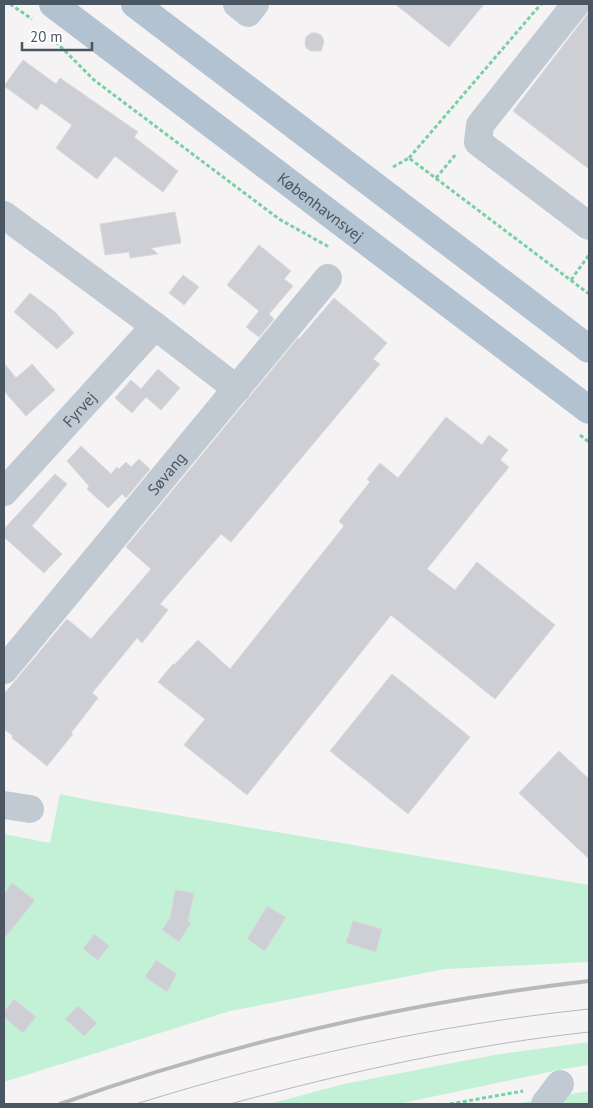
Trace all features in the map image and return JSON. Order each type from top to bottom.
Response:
[{"type":"main road","points":[[135,4],[589,349]]},
{"type":"main road","name":"Københavnsvej","points":[[45,13],[582,420]]},
{"type":"street","points":[[237,4],[248,13],[255,4]]},
{"type":"street","points":[[576,4],[480,125],[478,142],[589,226]]},
{"type":"street","points":[[4,215],[237,389]]},
{"type":"street","name":"Søvang","points":[[4,670],[328,278]]},
{"type":"street","name":"Fyrvej","points":[[4,492],[155,326]]},
{"type":"path","points":[[10,4],[45,13]]},
{"type":"path","points":[[391,168],[409,158],[541,4]]},
{"type":"path","points":[[49,35],[94,80],[279,220],[336,251]]},
{"type":"path","points":[[409,158],[589,294]]},
{"type":"path","points":[[571,280],[589,256]]},
{"type":"path","points":[[582,420],[589,442]]},
{"type":"path","points":[[450,1104],[552,1094]]},
{"type":"green space","points":[[60,794],[589,885],[589,962],[445,969],[230,1011],[4,1082],[4,834],[50,843]]},
{"type":"green space","points":[[589,1042],[589,1065],[398,1104],[269,1104],[344,1084],[494,1055]]},
{"type":"green space","points":[[589,1091],[589,1104],[514,1104]]},
{"type":"building","points":[[395,4],[484,4],[449,47]]},
{"type":"building","points":[[589,12],[589,169],[513,111]]},
{"type":"building","points":[[311,33],[317,33],[322,36],[324,42],[321,51],[311,51],[306,48],[306,37]]},
{"type":"building","points":[[23,60],[56,84],[60,78],[138,132],[134,137],[178,171],[163,192],[115,156],[97,179],[56,148],[72,125],[41,103],[37,110],[4,86]]},
{"type":"building","points":[[175,212],[181,243],[151,248],[158,254],[130,258],[129,252],[105,255],[100,224]]},
{"type":"building","points":[[259,245],[291,271],[284,279],[293,286],[269,314],[274,319],[259,337],[246,327],[259,311],[227,285]]},
{"type":"building","points":[[183,275],[199,287],[184,305],[169,293]]},
{"type":"building","points":[[30,293],[55,312],[74,333],[57,349],[14,312]]},
{"type":"building","points":[[334,298],[387,343],[373,359],[380,364],[231,542],[221,534],[160,604],[168,610],[142,643],[137,638],[92,693],[98,698],[71,733],[73,734],[47,766],[12,738],[13,736],[4,729],[4,694],[67,619],[91,639],[151,569],[126,547],[298,338]]},
{"type":"building","points":[[4,363],[16,378],[32,364],[55,390],[26,416],[4,391]]},
{"type":"building","points":[[158,369],[180,388],[161,410],[146,397],[132,413],[115,398],[131,380],[141,389]]},
{"type":"building","points":[[446,417],[482,445],[489,435],[508,450],[500,460],[509,467],[427,569],[455,590],[477,562],[555,625],[495,699],[391,615],[247,795],[184,745],[205,719],[158,682],[173,664],[198,640],[230,669],[344,526],[339,521],[370,482],[367,479],[380,463],[398,478]]},
{"type":"building","points":[[81,446],[111,474],[117,467],[119,469],[126,462],[131,467],[139,459],[150,469],[126,498],[122,494],[108,508],[87,489],[89,486],[67,461]]},
{"type":"building","points":[[55,474],[67,484],[32,526],[62,554],[44,573],[4,537],[4,529]]},
{"type":"building","points":[[392,674],[470,737],[408,814],[330,751]]},
{"type":"building","points":[[559,751],[589,779],[589,859],[519,793]]},
{"type":"building","points":[[12,883],[35,900],[4,939],[4,894]]},
{"type":"building","points":[[175,890],[194,893],[188,921],[191,923],[179,942],[162,930],[170,918]]},
{"type":"building","points":[[267,906],[286,917],[265,951],[247,939]]},
{"type":"building","points":[[353,921],[382,929],[376,952],[346,943]]},
{"type":"building","points":[[94,934],[109,946],[98,960],[83,949]]},
{"type":"building","points":[[156,960],[177,974],[167,992],[145,977]]},
{"type":"building","points":[[14,999],[36,1017],[23,1033],[4,1017],[4,1012]]},
{"type":"building","points":[[78,1006],[97,1023],[84,1036],[65,1019]]},
{"type":"tram line","points":[[136,1104],[247,1072],[360,1045],[474,1024],[589,1009]]},
{"type":"tram line","points":[[230,1104],[408,1061],[498,1044],[589,1032]]},
{"type":"railway","points":[[60,1104],[189,1062],[321,1028],[454,1000],[589,981]]}]
